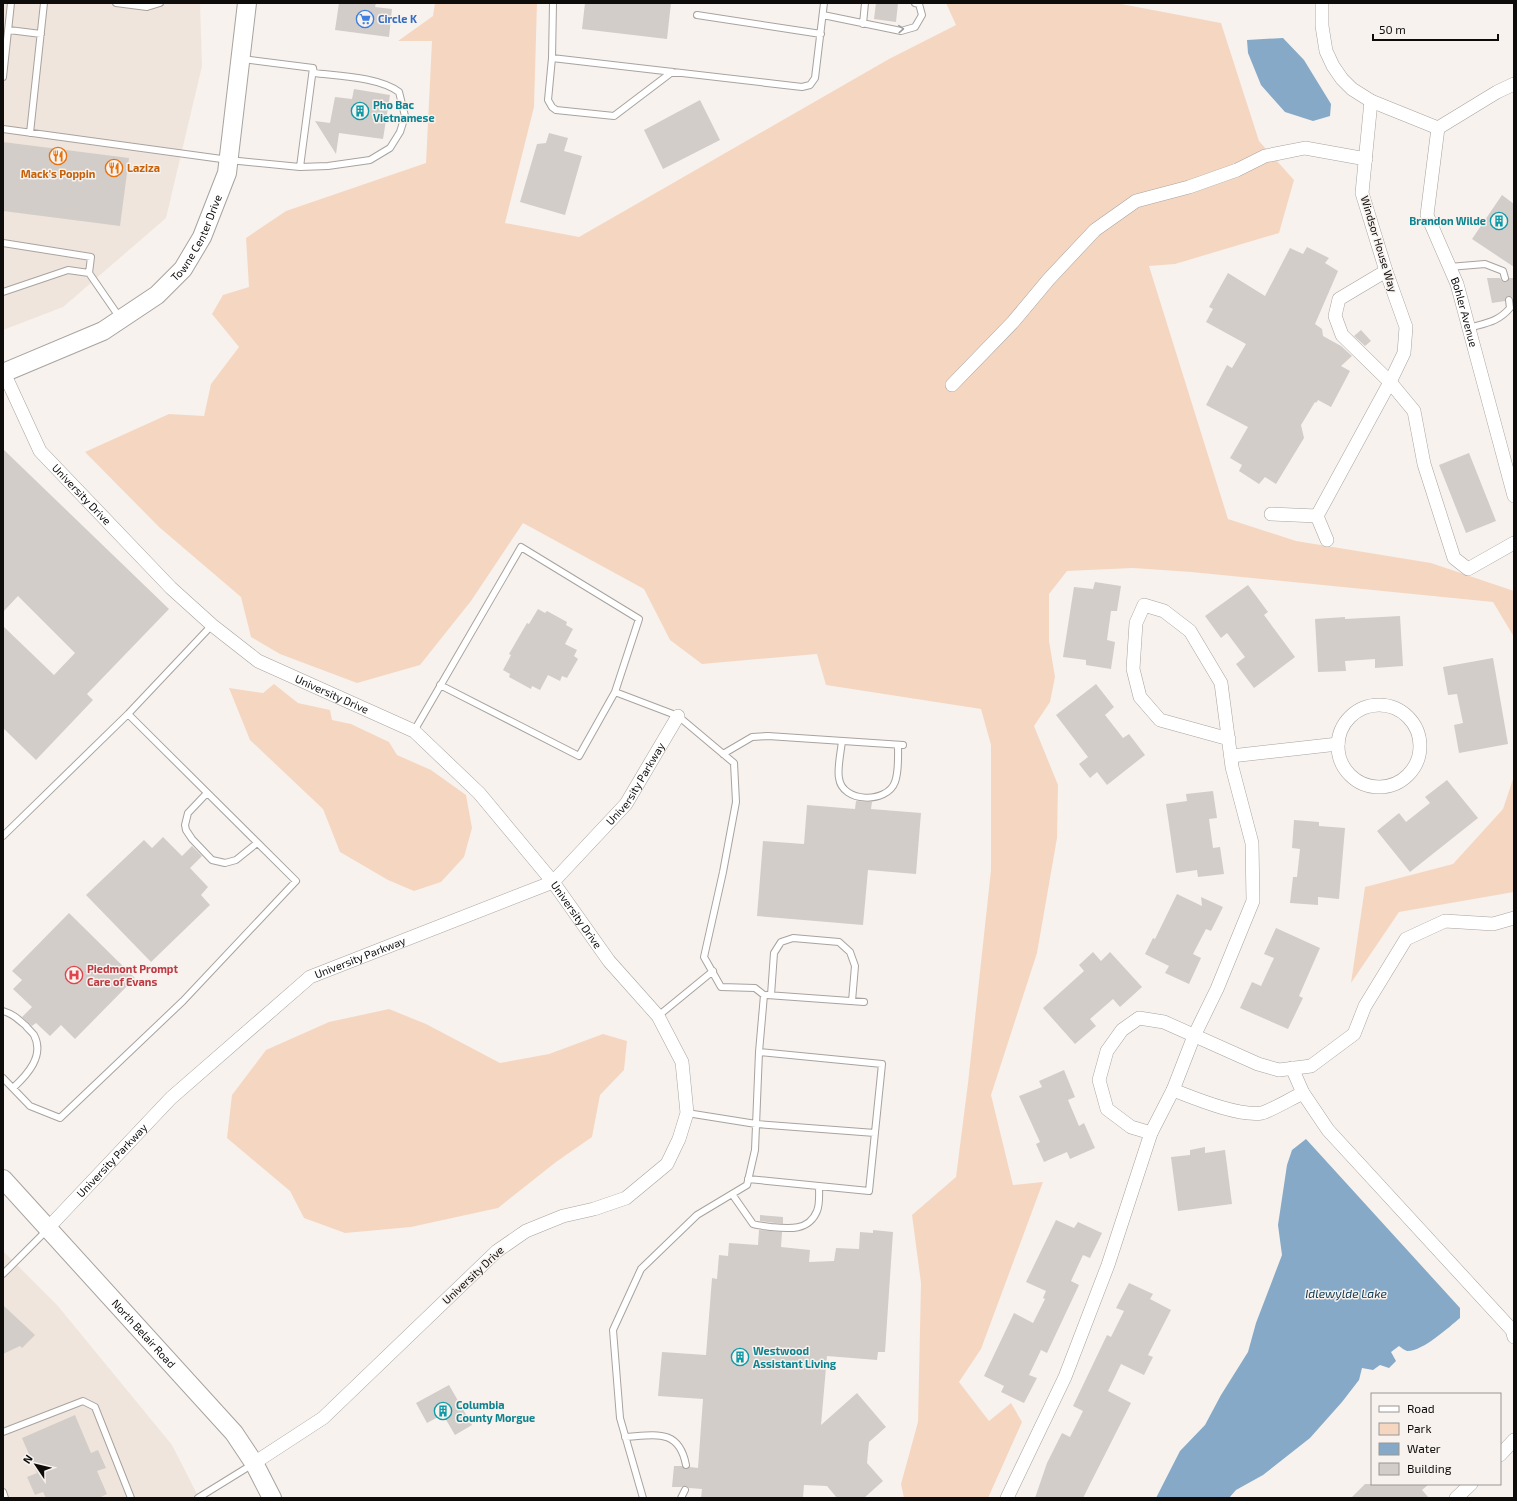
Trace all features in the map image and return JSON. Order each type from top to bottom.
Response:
[{"type":"main road","name":"Towne Center Drive","points":[[4,373],[103,331],[157,295],[183,269],[202,237],[227,173],[248,3]]},
{"type":"main road","name":"North Belair Road","points":[[3,1179],[234,1433],[254,1463],[272,1498]]},
{"type":"street","points":[[1322,3],[1322,26],[1326,51],[1333,66],[1342,79],[1352,89],[1371,101],[1438,128],[1497,92],[1514,84]]},
{"type":"street","name":"Windsor House Way","points":[[1317,516],[1390,382],[1404,353],[1406,326],[1386,271],[1362,193],[1371,101]]},
{"type":"street","name":"Bohler Avenue","points":[[1438,128],[1427,216],[1457,284],[1514,496]]},
{"type":"street","points":[[952,385],[1008,327],[1049,279],[1095,230],[1136,201],[1189,187],[1237,170],[1265,156],[1305,148],[1366,159]]},
{"type":"street","points":[[1386,271],[1339,299],[1335,316],[1342,335],[1390,382],[1414,411],[1424,464],[1454,558],[1468,569],[1514,543]]},
{"type":"street","name":"University Drive","points":[[4,373],[40,451],[171,588],[212,626],[258,661],[414,731],[479,793],[553,882],[609,961],[658,1016],[682,1062],[687,1113],[679,1139],[667,1164],[626,1198],[594,1210],[563,1216],[526,1231],[503,1247],[323,1418],[254,1463]]},
{"type":"street","points":[[1271,514],[1317,516],[1327,540]]},
{"type":"street","points":[[1007,1498],[1065,1377],[1108,1265],[1151,1133],[1173,1090],[1194,1036],[1217,989],[1253,901],[1252,843],[1232,767],[1229,739],[1221,683],[1190,631],[1164,611],[1144,605],[1136,623],[1133,669],[1140,696],[1160,720],[1229,739]]},
{"type":"street","points":[[1372,705],[1386,705],[1399,709],[1410,718],[1418,729],[1421,742],[1420,756],[1415,769],[1405,779],[1394,786],[1380,788],[1367,786],[1355,780],[1345,770],[1339,758],[1338,744],[1341,730],[1348,719],[1359,710],[1372,705]]},
{"type":"street","name":"University Parkway","points":[[48,1228],[171,1098],[310,977],[553,882],[626,804],[678,716]]},
{"type":"street","points":[[1231,756],[1338,744]]},
{"type":"street","points":[[1151,1133],[1131,1127],[1107,1109],[1099,1080],[1107,1051],[1122,1030],[1139,1018],[1164,1022],[1258,1064],[1279,1070],[1311,1066],[1354,1034],[1365,1006],[1406,939],[1445,921],[1493,924],[1514,918]]},
{"type":"street","points":[[1292,1068],[1303,1092],[1328,1130],[1512,1330],[1514,1337]]},
{"type":"street","points":[[1173,1090],[1212,1105],[1250,1113],[1263,1113],[1303,1092]]},
{"type":"street","points":[[1501,1454],[1514,1440]]},
{"type":"street","points":[[1456,1498],[1470,1485]]},
{"type":"lane","points":[[3,77],[12,3]]},
{"type":"lane","points":[[30,133],[44,3]]},
{"type":"lane","points":[[116,3],[147,7],[160,3]]},
{"type":"lane","points":[[553,3],[552,58],[548,100],[552,107],[556,110],[614,116],[672,72]]},
{"type":"lane","points":[[552,58],[802,87],[810,85],[815,78],[824,3]]},
{"type":"lane","points":[[863,24],[865,3]]},
{"type":"lane","points":[[915,3],[919,4],[922,15]]},
{"type":"lane","points":[[823,15],[901,31],[915,27],[922,15],[921,3]]},
{"type":"lane","points":[[697,15],[820,34]]},
{"type":"lane","points":[[9,30],[41,34]]},
{"type":"lane","points":[[241,59],[313,68]]},
{"type":"lane","points":[[300,167],[313,68]]},
{"type":"lane","points":[[3,129],[229,160],[300,167],[328,166],[370,160],[390,148],[400,132],[405,116],[400,92],[392,87],[376,81],[314,73],[313,68]]},
{"type":"lane","points":[[3,243],[91,257],[89,273],[121,319]]},
{"type":"lane","points":[[1449,267],[1485,264],[1503,271],[1505,278]]},
{"type":"lane","points":[[3,292],[68,270],[89,273]]},
{"type":"lane","points":[[1469,328],[1491,322],[1503,316],[1510,308],[1508,300]]},
{"type":"lane","points":[[414,731],[440,686],[521,547],[639,619],[616,692],[579,756],[440,686]]},
{"type":"lane","points":[[3,836],[128,714],[212,626]]},
{"type":"lane","points":[[616,692],[678,716],[734,763],[736,802],[723,872],[704,957],[721,987],[755,988],[764,995],[864,1002]]},
{"type":"lane","points":[[3,1078],[30,1106],[60,1118],[183,1001],[296,882],[128,714]]},
{"type":"lane","points":[[722,754],[752,737],[768,736],[842,741],[901,745],[895,782],[890,790],[881,796],[861,797],[850,794],[842,786],[839,778],[842,741]]},
{"type":"lane","points":[[207,793],[188,813],[185,825],[188,835],[212,860],[224,863],[236,860],[257,843]]},
{"type":"lane","points":[[771,995],[774,953],[781,942],[792,938],[839,942],[850,952],[855,966],[852,1001]]},
{"type":"lane","points":[[658,1016],[713,971]]},
{"type":"lane","points":[[643,1498],[620,1418],[613,1330],[641,1268],[697,1215],[747,1185],[755,1150],[759,1052],[764,995]]},
{"type":"lane","points":[[3,1011],[13,1014],[34,1034],[38,1048],[34,1063],[26,1075],[13,1088]]},
{"type":"lane","points":[[748,1179],[869,1191],[882,1064],[759,1052]]},
{"type":"lane","points":[[687,1113],[756,1124],[875,1133]]},
{"type":"lane","points":[[732,1194],[753,1224],[786,1229],[805,1225],[811,1220],[818,1210],[819,1186]]},
{"type":"lane","points":[[3,1274],[48,1228]]},
{"type":"lane","points":[[3,1432],[83,1401],[95,1407],[130,1498]]},
{"type":"lane","points":[[625,1437],[659,1434],[667,1436],[675,1441],[681,1448],[686,1465]]},
{"type":"lane","points":[[198,1498],[254,1463]]},
{"type":"lane","points":[[681,1498],[686,1490]]},
{"type":"lane","points":[[3,1492],[5,1498]]},
{"type":"shaded area","points":[[3,3],[200,3],[202,66],[166,218],[63,307],[3,330]]},
{"type":"shaded area","points":[[3,1251],[57,1305],[172,1445],[199,1498],[3,1498]]},
{"type":"green space","points":[[435,3],[537,3],[534,107],[505,223],[579,237],[889,59],[956,25],[946,3],[1116,3],[1221,23],[1259,141],[1294,180],[1279,233],[1175,264],[1149,266],[1228,519],[1296,541],[1431,563],[1514,591],[1514,637],[1493,602],[1191,572],[1133,568],[1067,571],[1049,594],[1049,641],[1055,677],[1050,702],[1034,726],[1058,785],[1057,838],[1037,953],[991,1095],[1013,1185],[1043,1182],[981,1349],[959,1382],[989,1421],[1011,1403],[1022,1422],[988,1498],[904,1498],[901,1484],[918,1422],[921,1283],[912,1215],[956,1177],[968,1083],[991,870],[991,745],[981,709],[826,685],[817,654],[702,664],[670,640],[644,589],[523,523],[471,601],[420,665],[357,683],[280,654],[251,637],[241,597],[159,527],[85,452],[169,414],[204,416],[211,384],[239,347],[212,314],[223,295],[249,287],[246,238],[286,211],[426,163],[432,41],[398,41],[433,16]]},
{"type":"green space","points":[[274,684],[298,703],[330,710],[332,720],[351,724],[389,742],[397,755],[431,770],[466,795],[472,828],[464,857],[441,882],[414,891],[388,880],[340,852],[323,809],[250,740],[229,688],[263,693]]},
{"type":"green space","points":[[1514,776],[1514,892],[1399,912],[1351,983],[1365,887],[1453,864],[1503,809]]},
{"type":"green space","points":[[389,1009],[426,1024],[500,1063],[549,1054],[603,1034],[627,1041],[624,1070],[600,1095],[592,1137],[556,1162],[498,1208],[411,1227],[345,1233],[304,1218],[290,1191],[227,1138],[232,1095],[266,1050],[329,1022]]},
{"type":"water","points":[[1283,38],[1304,60],[1331,104],[1330,116],[1313,121],[1285,112],[1261,85],[1248,53],[1247,40]]},
{"type":"water","name":"Idlewylde Lake","points":[[1306,1139],[1460,1308],[1460,1318],[1420,1348],[1407,1351],[1399,1346],[1391,1352],[1396,1361],[1389,1368],[1380,1365],[1373,1370],[1362,1368],[1359,1380],[1342,1402],[1310,1438],[1263,1475],[1236,1490],[1229,1498],[1156,1498],[1180,1451],[1205,1425],[1221,1395],[1248,1352],[1256,1323],[1282,1255],[1278,1225],[1287,1165],[1292,1150]]},
{"type":"building","points":[[339,3],[376,3],[375,7],[392,9],[389,37],[335,30]]},
{"type":"building","points":[[585,3],[671,3],[667,39],[582,29]]},
{"type":"building","points":[[876,3],[898,3],[896,22],[874,19]]},
{"type":"building","name":"Pho Bac Vietnamese","points":[[354,89],[390,95],[383,139],[339,133],[336,154],[315,121],[330,123],[335,97],[352,99]]},
{"type":"building","points":[[700,100],[720,140],[663,169],[644,130]]},
{"type":"building","points":[[549,133],[568,138],[564,151],[582,156],[565,215],[520,202],[537,144],[546,143]]},
{"type":"building","points":[[3,142],[129,158],[120,226],[3,211]]},
{"type":"building","name":"Brandon Wilde","points":[[1502,195],[1514,204],[1514,267],[1472,239]]},
{"type":"building","points":[[1307,247],[1329,258],[1325,263],[1338,271],[1315,324],[1322,329],[1323,336],[1341,346],[1352,356],[1341,366],[1350,371],[1331,407],[1318,400],[1316,403],[1315,402],[1301,425],[1304,438],[1276,484],[1265,477],[1259,484],[1239,471],[1242,465],[1230,458],[1248,427],[1206,405],[1227,365],[1232,368],[1246,344],[1206,322],[1213,309],[1209,307],[1228,273],[1265,296],[1290,248],[1303,254]]},
{"type":"building","points":[[1487,278],[1500,278],[1504,282],[1508,281],[1509,278],[1514,278],[1514,299],[1511,296],[1508,296],[1505,298],[1505,301],[1492,303]]},
{"type":"building","points":[[1361,330],[1371,341],[1365,346],[1354,336]]},
{"type":"building","points":[[3,449],[169,609],[87,694],[93,700],[36,760],[3,728],[3,626],[54,675],[75,653],[18,596],[3,612]]},
{"type":"building","points":[[1469,453],[1496,521],[1466,533],[1439,465]]},
{"type":"building","points":[[1095,582],[1121,586],[1117,611],[1111,611],[1107,640],[1115,642],[1111,669],[1086,665],[1086,660],[1063,657],[1074,587],[1093,589]]},
{"type":"building","points":[[1248,585],[1268,612],[1264,615],[1295,657],[1254,688],[1236,664],[1245,657],[1227,633],[1221,638],[1205,616]]},
{"type":"building","points":[[538,609],[545,613],[547,611],[567,622],[566,625],[573,629],[565,644],[577,650],[574,656],[578,659],[567,678],[562,676],[560,681],[548,675],[540,690],[532,686],[531,689],[509,677],[510,674],[503,670],[511,655],[509,654],[527,623],[529,624]]},
{"type":"building","points":[[1400,616],[1403,666],[1375,668],[1375,659],[1345,661],[1346,671],[1318,672],[1315,619]]},
{"type":"building","points":[[1493,658],[1508,744],[1459,753],[1454,725],[1463,723],[1457,694],[1448,695],[1443,667]]},
{"type":"building","points":[[1096,684],[1114,707],[1105,715],[1123,738],[1129,734],[1145,755],[1107,785],[1097,772],[1090,778],[1079,764],[1088,757],[1056,715]]},
{"type":"building","points":[[1447,780],[1478,818],[1410,872],[1377,831],[1399,813],[1406,822],[1430,803],[1425,797]]},
{"type":"building","points":[[1213,791],[1217,818],[1209,819],[1213,848],[1220,847],[1224,874],[1198,877],[1197,870],[1176,873],[1166,804],[1187,801],[1186,794]]},
{"type":"building","points":[[856,801],[872,802],[871,809],[921,813],[916,874],[868,870],[863,925],[757,916],[763,841],[804,844],[807,805],[855,809]]},
{"type":"building","points":[[1294,820],[1319,822],[1319,826],[1345,828],[1339,899],[1318,897],[1318,905],[1290,903],[1293,877],[1297,877],[1300,849],[1292,848]]},
{"type":"building","points":[[163,837],[182,856],[192,846],[202,856],[190,868],[208,887],[201,895],[210,905],[151,962],[86,895],[144,840],[152,848]]},
{"type":"building","points":[[1177,894],[1202,906],[1201,897],[1223,907],[1211,931],[1206,929],[1193,954],[1201,958],[1189,984],[1165,973],[1169,966],[1145,954],[1153,938],[1155,939]]},
{"type":"building","name":"Piedmont Prompt Care of Evans","points":[[69,913],[135,978],[75,1039],[61,1025],[50,1036],[36,1023],[32,1026],[22,1017],[32,1007],[13,989],[22,980],[12,971]]},
{"type":"building","points":[[1276,928],[1320,948],[1299,996],[1303,998],[1288,1029],[1240,1008],[1252,982],[1261,986],[1274,958],[1264,954]]},
{"type":"building","points":[[1093,952],[1101,961],[1110,952],[1142,987],[1120,1007],[1113,999],[1090,1019],[1096,1026],[1075,1044],[1043,1008],[1084,971],[1079,965]]},
{"type":"building","points":[[1064,1070],[1075,1097],[1068,1100],[1079,1126],[1084,1123],[1095,1148],[1070,1159],[1067,1152],[1044,1162],[1036,1144],[1040,1142],[1019,1096],[1042,1087],[1039,1081]]},
{"type":"building","points":[[1205,1147],[1205,1153],[1225,1150],[1232,1204],[1178,1211],[1171,1157],[1190,1155],[1190,1150]]},
{"type":"building","points":[[760,1215],[783,1217],[783,1224],[760,1221]]},
{"type":"building","points":[[1056,1220],[1074,1228],[1078,1222],[1102,1233],[1090,1258],[1083,1255],[1071,1281],[1079,1285],[1047,1353],[1041,1350],[1029,1375],[1037,1378],[1024,1403],[1001,1392],[1004,1386],[984,1376],[1014,1313],[1033,1323],[1045,1299],[1043,1298],[1046,1291],[1026,1282]]},
{"type":"building","name":"Westwood Assistant Living","points":[[759,1230],[782,1232],[781,1247],[810,1250],[809,1262],[834,1261],[836,1248],[859,1249],[860,1232],[873,1233],[873,1230],[893,1232],[885,1352],[878,1352],[877,1360],[827,1356],[821,1425],[857,1393],[886,1427],[869,1442],[867,1463],[883,1481],[864,1498],[837,1498],[827,1486],[804,1485],[803,1498],[701,1498],[702,1489],[689,1488],[685,1486],[672,1487],[674,1466],[682,1466],[685,1469],[690,1467],[698,1468],[703,1399],[658,1396],[662,1352],[706,1355],[712,1278],[717,1279],[719,1255],[728,1256],[729,1243],[758,1245]]},
{"type":"building","points":[[1129,1283],[1153,1294],[1150,1299],[1171,1310],[1148,1355],[1153,1357],[1144,1375],[1121,1364],[1108,1391],[1131,1403],[1083,1498],[1035,1498],[1047,1463],[1062,1433],[1070,1437],[1083,1411],[1073,1406],[1107,1335],[1111,1337],[1124,1311],[1116,1308]]},
{"type":"building","points":[[3,1305],[35,1335],[22,1348],[20,1346],[3,1354]]},
{"type":"building","name":"Columbia County Morgue","points":[[449,1385],[472,1425],[455,1435],[445,1418],[442,1419],[440,1416],[427,1423],[416,1403]]},
{"type":"building","points":[[75,1415],[91,1453],[98,1450],[106,1468],[97,1471],[107,1494],[99,1498],[46,1498],[43,1492],[35,1495],[27,1477],[37,1473],[22,1438]]},
{"type":"building","points":[[1365,1484],[1371,1484],[1428,1485],[1422,1490],[1429,1498],[1351,1498]]},
{"type":"place","name":"Circle K","points":[[365,19]]},
{"type":"place","name":"Pho Bac Vietnamese","points":[[360,111]]},
{"type":"place","name":"Mack's Poppin","points":[[58,156]]},
{"type":"place","name":"Laziza","points":[[114,168]]},
{"type":"place","name":"Brandon Wilde","points":[[1499,221]]},
{"type":"place","name":"Piedmont Prompt Care of Evans","points":[[74,975]]},
{"type":"place","name":"Westwood Assistant Living","points":[[740,1357]]},
{"type":"place","name":"Columbia County Morgue","points":[[443,1411]]}]
